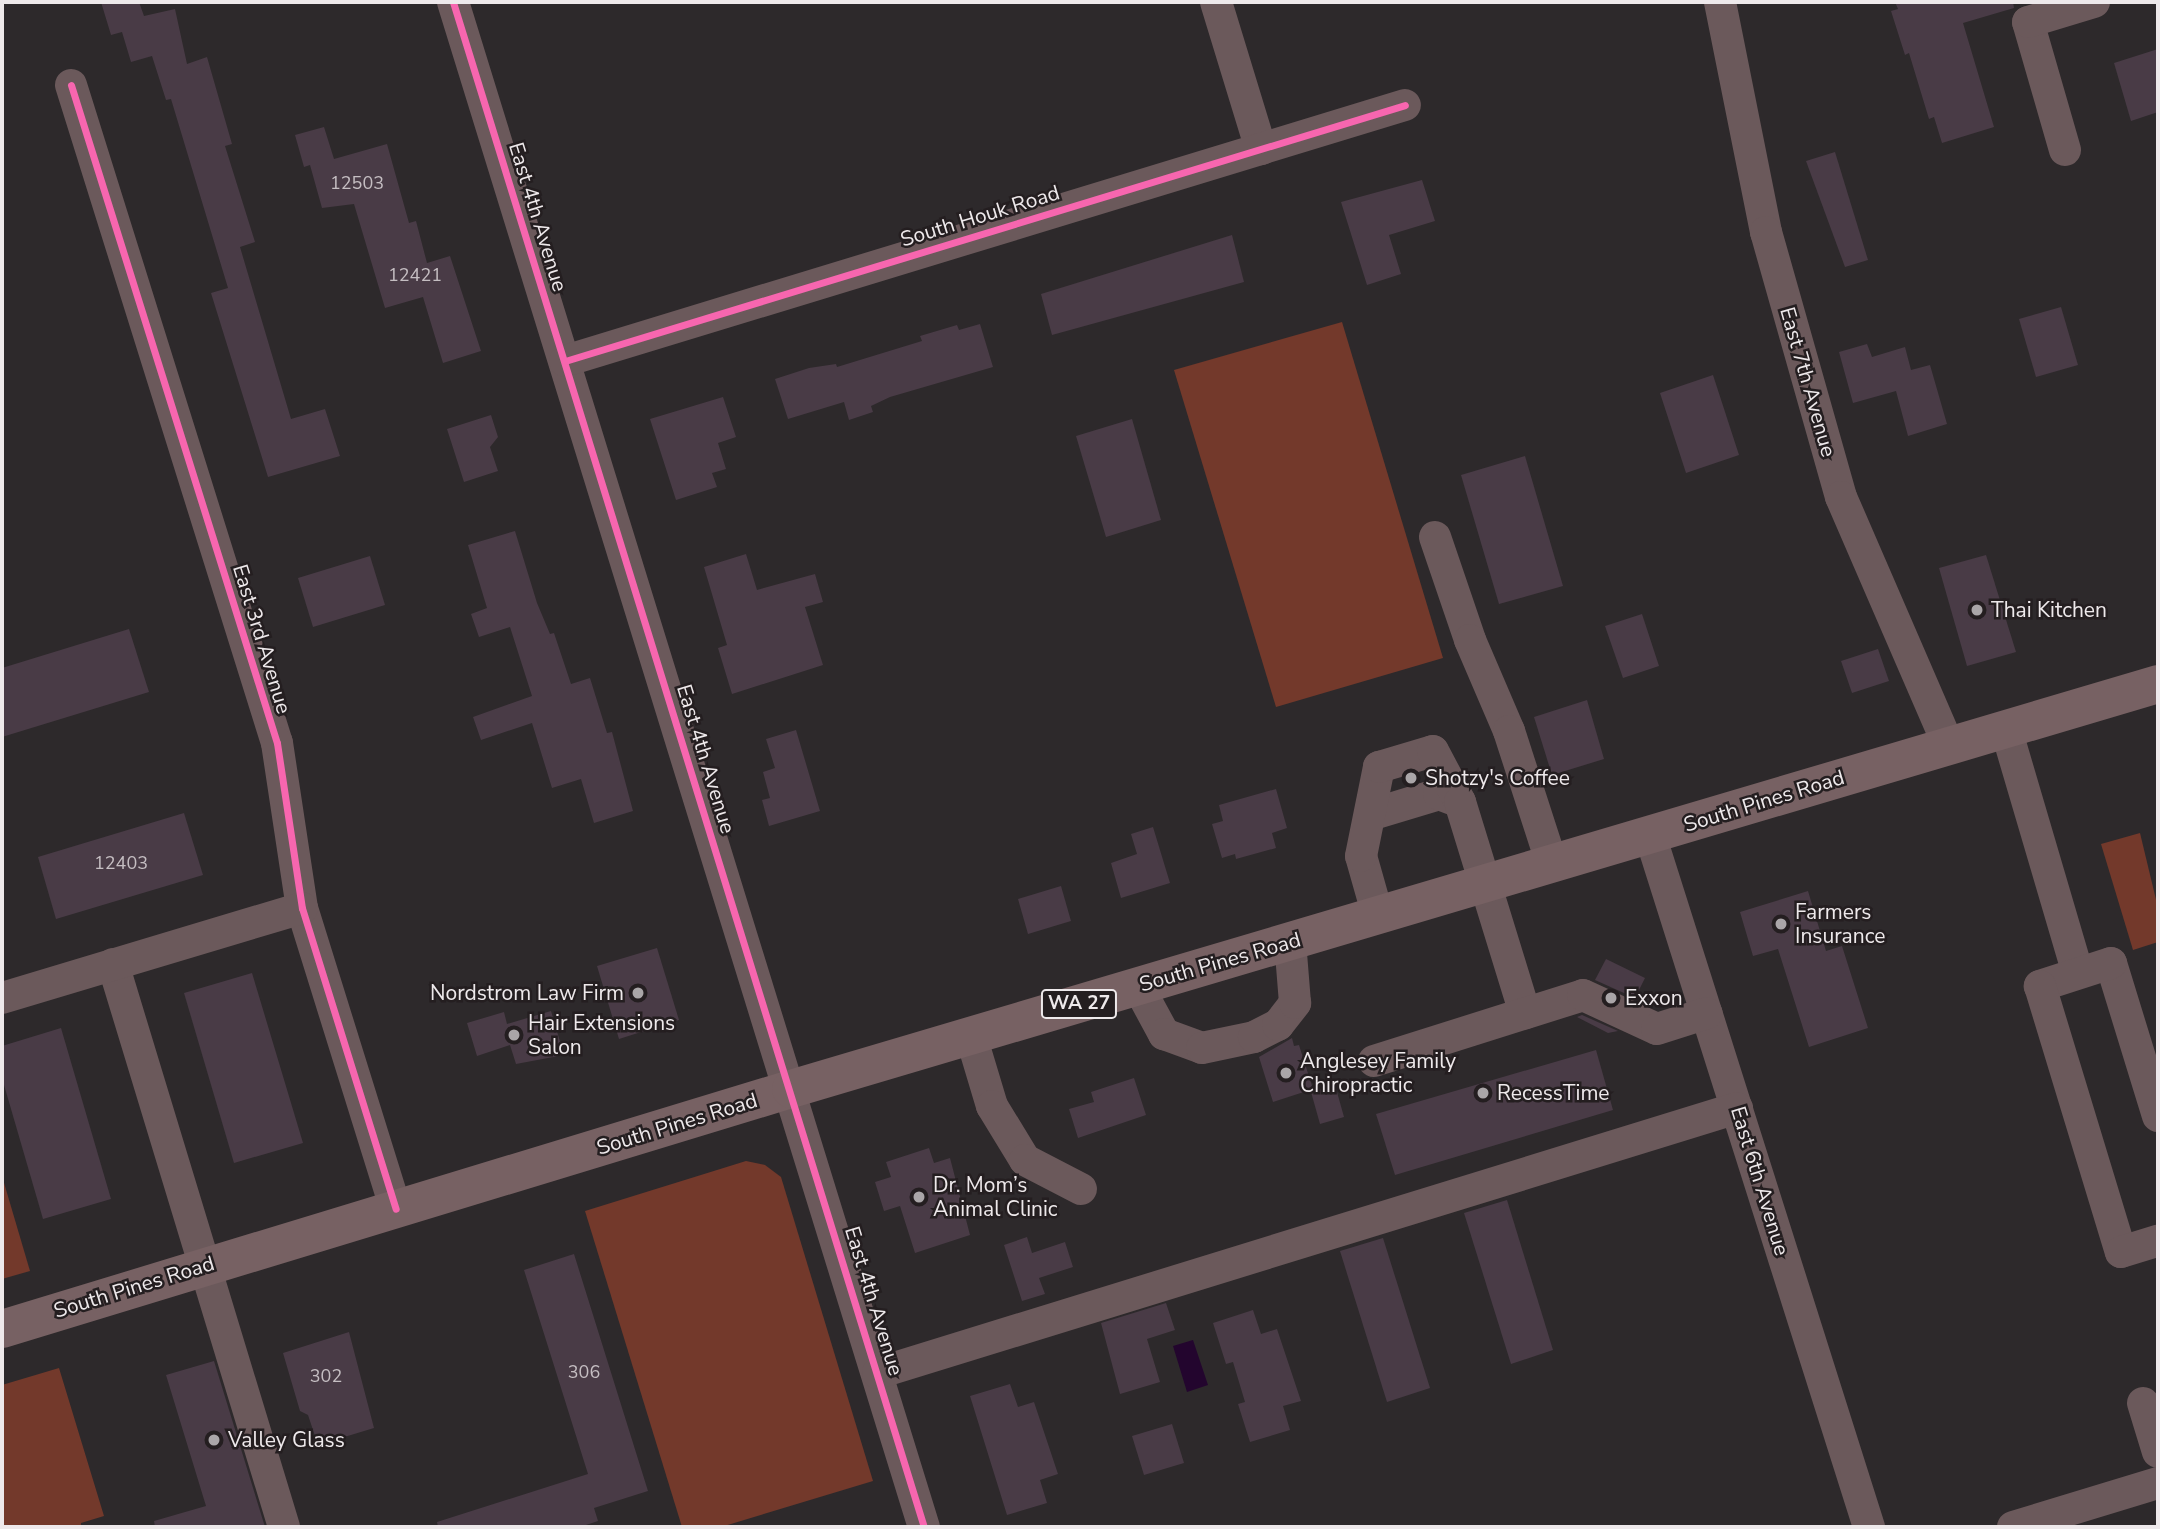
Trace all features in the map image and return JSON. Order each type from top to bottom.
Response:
[{"type":"main road","name":"South Pines Road","points":[[2,1329],[791,1089],[2158,684]]},
{"type":"street","name":"East 4th Avenue","points":[[453,2],[791,1089],[924,1527]]},
{"type":"street","points":[[1216,2],[1261,149]]},
{"type":"street","name":"East 7th Avenue","points":[[1720,2],[1766,232],[1841,498],[1949,746]]},
{"type":"street","points":[[2065,150],[2025,12],[2094,2]]},
{"type":"street","name":"East 3rd Avenue","points":[[71,85],[277,743],[302,908],[396,1209]]},
{"type":"street","name":"South Houk Road","points":[[565,361],[1405,105]]},
{"type":"street","points":[[1435,537],[1470,640],[1509,731],[1552,864]]},
{"type":"street","points":[[2006,729],[2078,974]]},
{"type":"street","points":[[1378,916],[1361,856],[1379,767],[1433,751],[1460,802],[1525,1013]]},
{"type":"street","points":[[1370,815],[1439,794],[1460,802]]},
{"type":"street","name":"East 6th Avenue","points":[[1650,835],[1869,1527]]},
{"type":"street","points":[[2,998],[302,908]]},
{"type":"street","points":[[1138,986],[1164,1034],[1202,1048],[1254,1037],[1278,1025],[1295,1003],[1290,941]]},
{"type":"street","points":[[2156,1099],[2111,963],[2040,986],[2121,1252],[2158,1241]]},
{"type":"street","points":[[113,964],[285,1527]]},
{"type":"street","points":[[1374,1061],[1583,995],[1657,1029],[1707,1013]]},
{"type":"street","points":[[971,1036],[992,1106],[1025,1160],[1081,1189]]},
{"type":"street","points":[[878,1373],[1737,1108]]},
{"type":"street","points":[[2143,1403],[2158,1452]]},
{"type":"street","points":[[2013,1527],[2158,1483]]},
{"type":"shaded area","points":[[1342,322],[1443,658],[1276,707],[1174,370]]},
{"type":"shaded area","points":[[2140,833],[2158,908],[2158,942],[2133,950],[2101,844]]},
{"type":"shaded area","points":[[746,1161],[765,1165],[781,1177],[873,1481],[721,1527],[682,1527],[585,1211]]},
{"type":"shaded area","points":[[2,1176],[30,1271],[2,1279]]},
{"type":"shaded area","points":[[1193,1340],[1208,1385],[1187,1392],[1173,1346]]},
{"type":"shaded area","points":[[59,1368],[104,1516],[81,1523],[81,1527],[2,1527],[2,1385]]},
{"type":"building","points":[[101,2],[139,2],[144,16],[175,9],[187,64],[207,57],[232,144],[225,146],[255,242],[240,247],[291,419],[325,409],[340,456],[268,477],[211,293],[228,288],[171,99],[166,100],[152,56],[131,62],[122,32],[111,35]]},
{"type":"building","points":[[1895,2],[2013,2],[2014,8],[1963,23],[1994,127],[1942,143],[1934,117],[1929,119],[1909,53],[1905,55],[1891,11],[1898,9]]},
{"type":"building","points":[[2158,49],[2158,112],[2131,121],[2114,63]]},
{"type":"building","points":[[324,127],[334,159],[387,144],[409,223],[416,221],[427,263],[450,256],[481,351],[443,363],[423,297],[385,308],[354,204],[322,208],[310,165],[304,167],[295,135]]},
{"type":"building","points":[[1835,152],[1868,260],[1845,267],[1806,161]]},
{"type":"building","points":[[1422,180],[1435,221],[1389,235],[1401,274],[1367,285],[1341,202]]},
{"type":"building","points":[[1232,235],[1244,282],[1052,335],[1041,294]]},
{"type":"building","points":[[2061,307],[2078,365],[2036,377],[2019,319]]},
{"type":"building","points":[[980,324],[993,367],[890,397],[871,406],[873,412],[849,420],[844,402],[788,419],[775,379],[809,368],[836,364],[837,367],[922,341],[920,336],[957,325],[959,330]]},
{"type":"building","points":[[1867,344],[1872,357],[1905,347],[1911,370],[1930,365],[1947,424],[1908,436],[1896,391],[1853,403],[1839,352]]},
{"type":"building","points":[[1713,375],[1739,455],[1686,473],[1660,393]]},
{"type":"building","points":[[723,397],[736,437],[718,443],[726,469],[712,473],[717,487],[676,500],[650,419]]},
{"type":"building","points":[[491,415],[498,437],[490,447],[498,471],[464,482],[447,429]]},
{"type":"building","points":[[1132,419],[1161,520],[1106,537],[1076,436]]},
{"type":"building","points":[[1525,456],[1563,586],[1499,604],[1461,475]]},
{"type":"building","points":[[515,531],[537,603],[550,634],[554,633],[571,684],[590,678],[607,733],[612,732],[633,811],[594,823],[581,779],[552,788],[532,723],[481,740],[473,717],[532,696],[510,627],[479,637],[471,614],[487,608],[468,545]]},
{"type":"building","points":[[746,554],[757,590],[815,574],[823,602],[805,607],[823,665],[732,694],[718,648],[727,645],[704,567]]},
{"type":"building","name":"Thai Kitchen","points":[[1986,555],[2016,652],[1967,666],[1939,568]]},
{"type":"building","points":[[370,556],[385,605],[313,627],[298,578]]},
{"type":"building","points":[[1642,614],[1659,666],[1623,678],[1605,626]]},
{"type":"building","points":[[129,629],[149,692],[2,737],[2,668]]},
{"type":"building","points":[[1878,649],[1889,681],[1852,693],[1841,661]]},
{"type":"building","points":[[1587,700],[1604,759],[1552,775],[1534,717]]},
{"type":"building","points":[[796,730],[820,811],[769,826],[762,800],[770,798],[763,772],[775,768],[766,739]]},
{"type":"building","points":[[1276,789],[1287,828],[1272,833],[1276,848],[1236,859],[1235,854],[1222,858],[1212,824],[1223,821],[1219,805]]},
{"type":"building","points":[[184,813],[203,875],[56,919],[38,857]]},
{"type":"building","points":[[1153,827],[1170,883],[1121,898],[1111,863],[1137,854],[1131,834]]},
{"type":"building","points":[[1061,886],[1071,921],[1028,934],[1018,899]]},
{"type":"building","points":[[1808,891],[1826,951],[1842,946],[1868,1028],[1809,1047],[1778,949],[1753,956],[1740,912]]},
{"type":"building","name":"Nordstrom Law Firm","points":[[657,948],[679,1020],[619,1039],[597,966]]},
{"type":"building","points":[[1606,959],[1645,978],[1635,998],[1595,980]]},
{"type":"building","points":[[252,973],[303,1143],[234,1163],[184,993]]},
{"type":"building","name":"Hair Extensions Salon","points":[[551,1011],[564,1055],[516,1064],[510,1045],[477,1056],[467,1023],[504,1012],[507,1024]]},
{"type":"building","points":[[1582,1015],[1618,1031],[1608,1033],[1577,1017]]},
{"type":"building","points":[[61,1028],[111,1199],[43,1219],[2,1078],[2,1046]]},
{"type":"building","name":"Anglesey Family Chiropractic","points":[[1292,1038],[1294,1046],[1299,1045],[1313,1089],[1273,1102],[1259,1057]]},
{"type":"building","points":[[1596,1050],[1613,1110],[1395,1175],[1376,1114]]},
{"type":"building","points":[[1134,1078],[1146,1115],[1078,1138],[1069,1109],[1094,1102],[1091,1092]]},
{"type":"building","points":[[1335,1085],[1344,1117],[1320,1124],[1311,1092]]},
{"type":"building","name":"Dr. Mom’s Animal Clinic","points":[[929,1148],[934,1163],[950,1158],[970,1235],[915,1253],[900,1206],[884,1211],[875,1182],[891,1177],[886,1162]]},
{"type":"building","points":[[1507,1200],[1553,1350],[1511,1364],[1464,1213]]},
{"type":"building","points":[[1027,1237],[1032,1253],[1065,1242],[1073,1267],[1039,1278],[1045,1294],[1022,1301],[1004,1245]]},
{"type":"building","points":[[1383,1238],[1430,1388],[1387,1402],[1340,1251]]},
{"type":"building","points":[[574,1254],[648,1491],[594,1508],[598,1521],[580,1527],[438,1527],[437,1522],[588,1474],[524,1270]]},
{"type":"building","points":[[1166,1303],[1175,1330],[1147,1339],[1160,1382],[1120,1394],[1101,1323]]},
{"type":"building","points":[[1253,1310],[1261,1334],[1277,1329],[1301,1401],[1283,1406],[1290,1430],[1250,1442],[1238,1404],[1245,1402],[1233,1362],[1226,1364],[1213,1323]]},
{"type":"building","points":[[349,1332],[374,1428],[318,1445],[308,1415],[300,1411],[283,1353]]},
{"type":"building","name":"Valley Glass","points":[[214,1361],[265,1527],[155,1527],[154,1521],[206,1506],[166,1375]]},
{"type":"building","points":[[1010,1384],[1018,1407],[1034,1402],[1058,1474],[1040,1480],[1047,1503],[1007,1515],[970,1396]]},
{"type":"building","points":[[1172,1424],[1184,1463],[1144,1475],[1132,1436]]},
{"type":"cycle path","points":[[453,2],[924,1527]]},
{"type":"cycle path","points":[[71,85],[277,743],[302,908],[396,1209]]},
{"type":"cycle path","points":[[565,361],[1405,105]]},
{"type":"place","name":"Thai Kitchen","points":[[1977,610]]},
{"type":"place","name":"Shotzy's Coffee","points":[[1411,778]]},
{"type":"place","name":"Farmers Insurance","points":[[1781,924]]},
{"type":"place","name":"Nordstrom Law Firm","points":[[638,993]]},
{"type":"place","name":"Exxon","points":[[1611,998]]},
{"type":"place","name":"Hair Extensions Salon","points":[[514,1035]]},
{"type":"place","name":"Anglesey Family Chiropractic","points":[[1286,1073]]},
{"type":"place","name":"RecessTime","points":[[1483,1093]]},
{"type":"place","name":"Dr. Mom’s Animal Clinic","points":[[919,1197]]},
{"type":"place","name":"Valley Glass","points":[[214,1440]]}]
